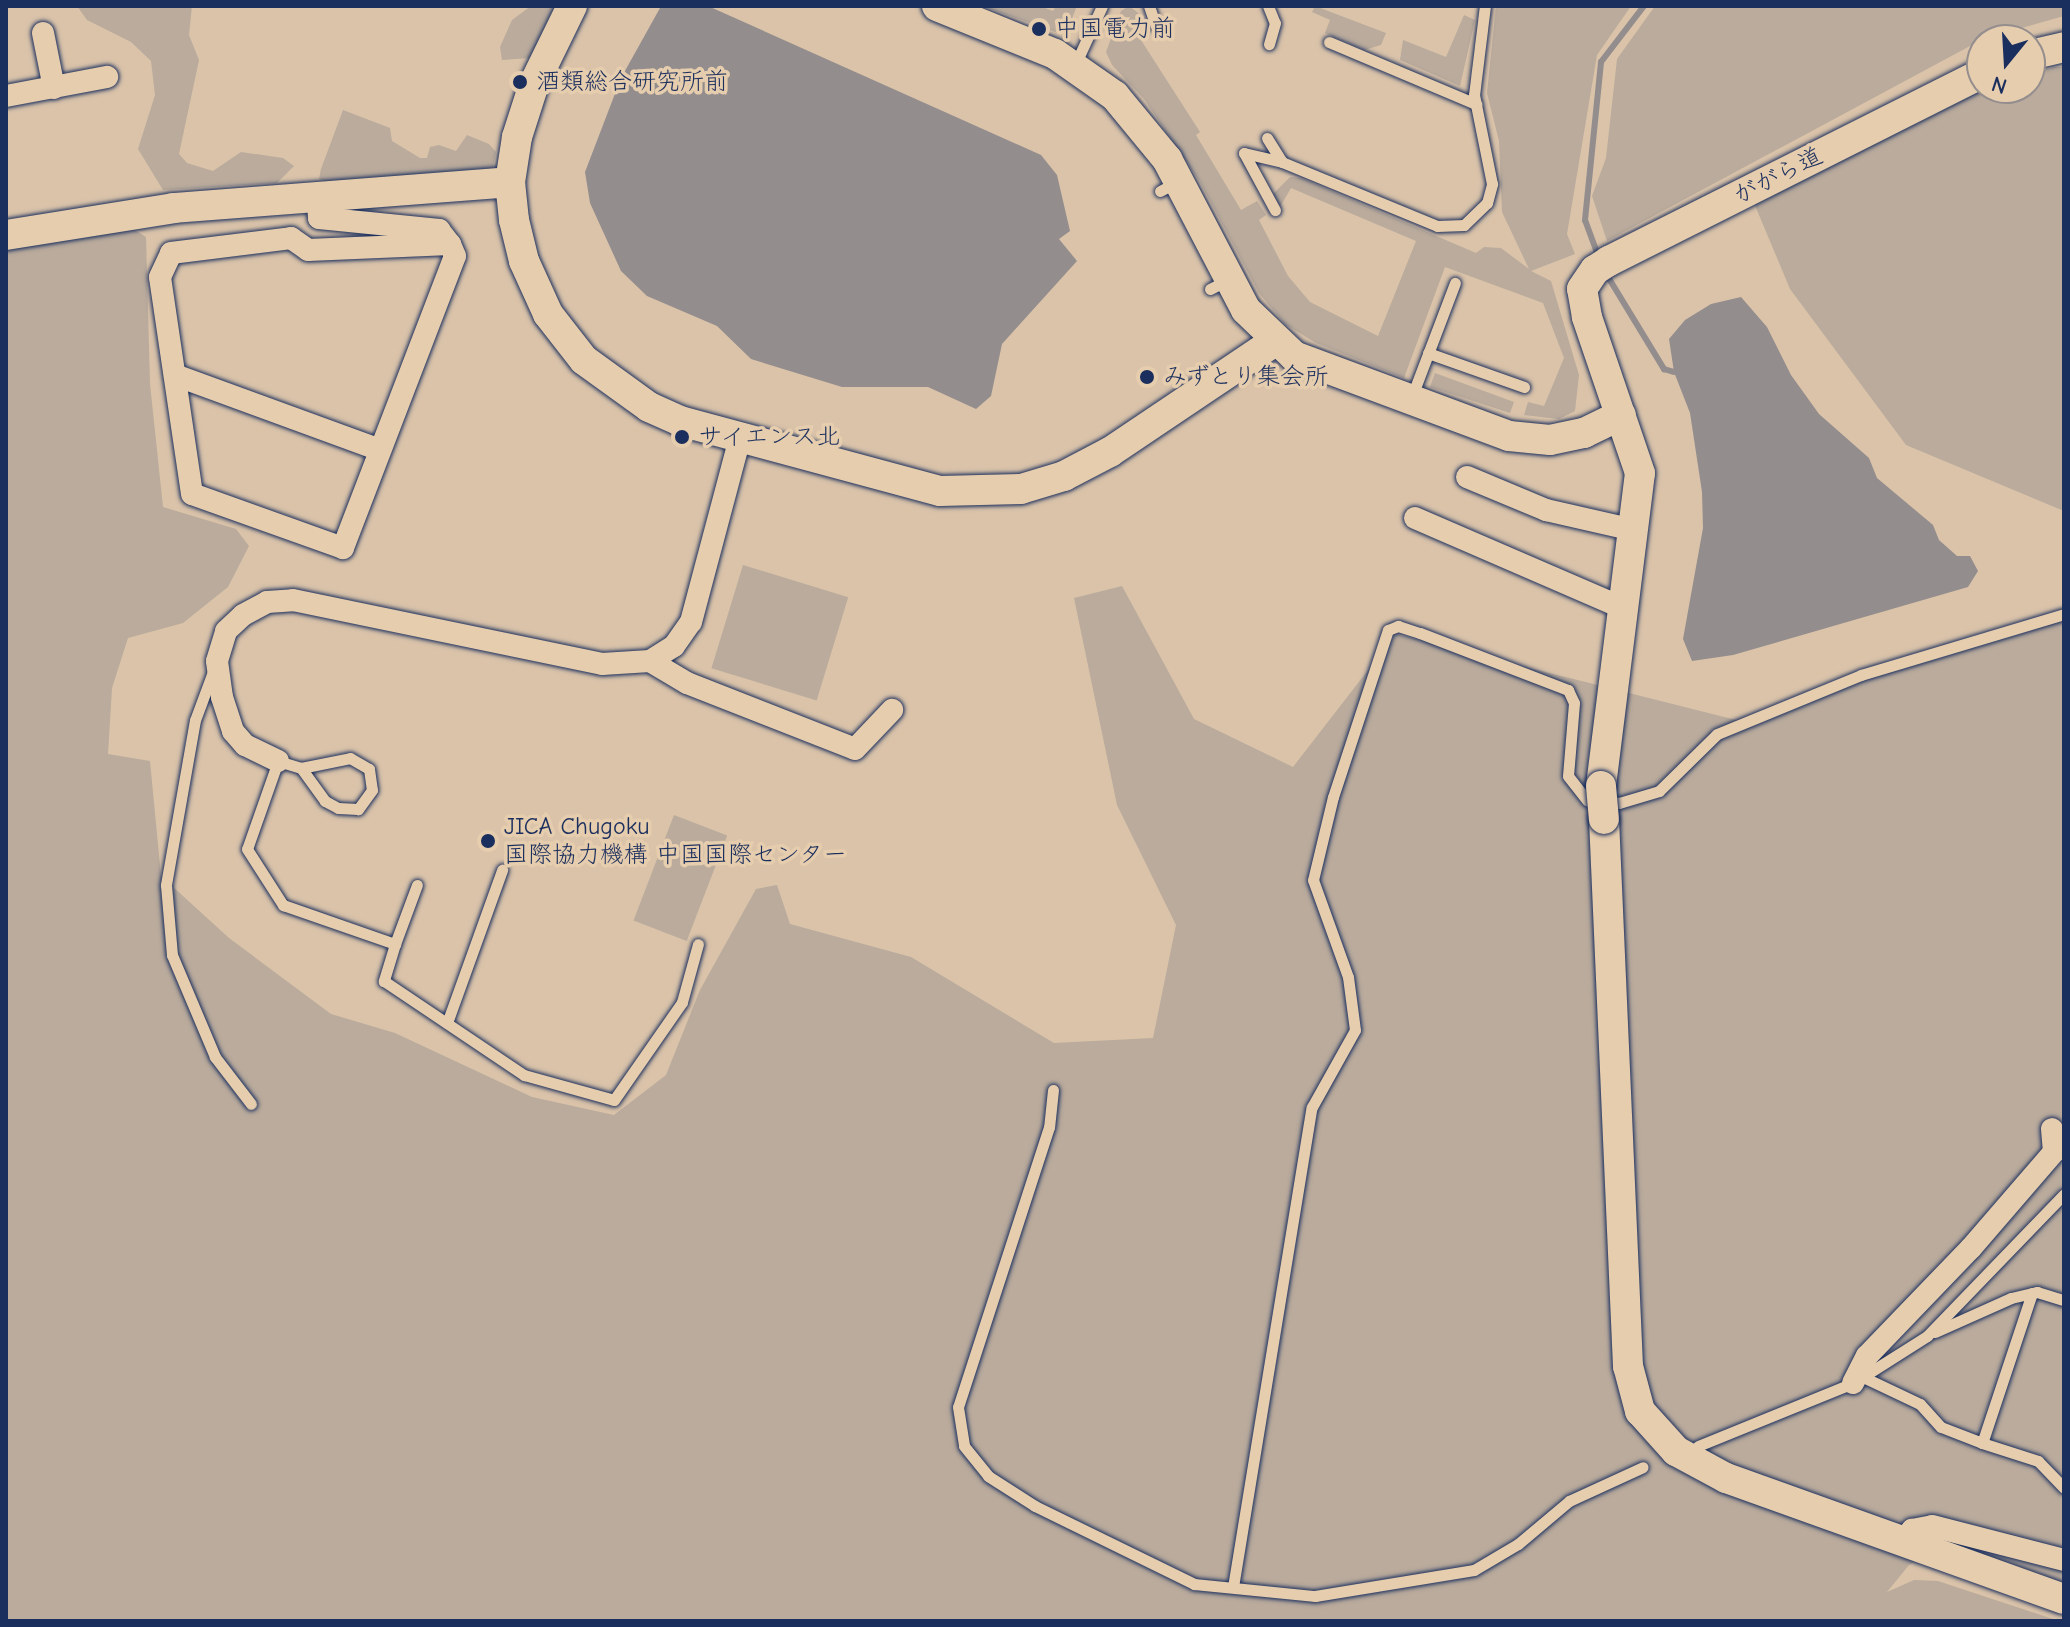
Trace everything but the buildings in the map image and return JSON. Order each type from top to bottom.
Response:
[{"type":"street","points":[[572,6],[534,84],[517,137],[510,182],[524,261],[548,314],[584,360],[649,407],[740,438],[940,491],[1021,489],[1064,476],[1110,452],[1275,341]]},
{"type":"street","points":[[937,6],[1075,65],[1139,120],[1219,284],[1275,341],[1315,366],[1509,436],[1550,440],[1584,433],[1621,415],[1640,473],[1601,786],[1628,1366],[1640,1411],[1676,1451],[1726,1478],[2064,1599]]},
{"type":"street","points":[[43,33],[54,88]]},
{"type":"street","points":[[6,96],[107,77]]},
{"type":"street","name":"ががら道","points":[[1621,415],[1595,273],[1966,81]]},
{"type":"street","points":[[6,235],[174,208],[317,194],[510,182]]},
{"type":"street","points":[[317,194],[319,218],[439,230],[450,244],[455,256],[343,548],[192,494],[160,277],[171,253],[291,238],[308,250],[450,244]]},
{"type":"street","points":[[175,375],[380,450]]},
{"type":"street","points":[[278,761],[245,745],[233,731],[217,661],[226,631],[243,615],[267,602],[293,600],[602,664],[650,661],[674,646],[691,622],[740,438]]},
{"type":"street","points":[[1467,477],[1546,510],[1634,530]]},
{"type":"street","points":[[1415,518],[1623,608]]},
{"type":"street","points":[[650,661],[687,683],[855,749],[892,710]]},
{"type":"street","points":[[1858,1380],[1867,1356],[1971,1248],[2054,1152],[2052,1129]]},
{"type":"street","points":[[1904,1541],[1912,1530],[1932,1526],[2064,1560]]},
{"type":"lane","points":[[1075,65],[1102,6]]},
{"type":"lane","points":[[1149,6],[1156,26]]},
{"type":"lane","points":[[1268,6],[1275,23],[1269,44]]},
{"type":"lane","points":[[1275,210],[1244,153],[1282,162],[1437,226],[1464,225],[1487,203],[1492,184],[1476,104],[1475,63],[1485,6]]},
{"type":"lane","points":[[1329,42],[1476,104]]},
{"type":"lane","points":[[1267,138],[1282,162]]},
{"type":"lane","points":[[1410,401],[1455,283]]},
{"type":"lane","points":[[1428,353],[1524,387]]},
{"type":"lane","points":[[1233,1587],[1312,1107],[1355,1030],[1348,977],[1313,880],[1333,797],[1388,630],[1398,626],[1420,633],[1568,690],[1574,703],[1568,776],[1587,800],[1619,803],[1659,791],[1717,734],[1861,675],[2064,614]]},
{"type":"lane","points":[[217,661],[195,720],[167,899],[172,955],[215,1057],[251,1104]]},
{"type":"lane","points":[[301,768],[325,801],[338,808],[358,809],[372,790],[369,769],[350,758],[301,768],[278,761],[247,849],[283,905],[395,944]]},
{"type":"lane","points":[[447,1023],[502,870]]},
{"type":"lane","points":[[417,885],[384,981],[524,1075],[614,1100],[682,1002],[698,944]]},
{"type":"lane","points":[[1053,1090],[1049,1127],[958,1407],[964,1446],[988,1476],[1035,1506],[1194,1584],[1315,1596],[1474,1570],[1518,1544],[1569,1501],[1643,1467]]},
{"type":"lane","points":[[1927,1336],[2064,1194]]},
{"type":"lane","points":[[1982,1443],[2032,1293]]},
{"type":"lane","points":[[1698,1446],[1858,1380],[1927,1336],[2032,1293],[2064,1300]]},
{"type":"lane","points":[[1858,1380],[1920,1404],[1941,1427],[2038,1461],[2064,1488]]},
{"type":"shaded area","points":[[77,6],[192,6],[189,35],[199,60],[179,154],[187,163],[213,171],[241,152],[283,158],[294,166],[277,183],[163,190],[138,149],[155,95],[151,61],[131,42],[87,20]]},
{"type":"shaded area","points":[[531,6],[556,6],[531,58],[502,60],[500,47],[512,20]]},
{"type":"shaded area","points":[[708,6],[1041,155],[1057,175],[1070,231],[1059,239],[1077,261],[1002,344],[991,396],[976,409],[928,387],[842,387],[751,359],[717,326],[647,296],[621,271],[590,203],[585,172],[621,78],[660,8]]},
{"type":"shaded area","points":[[982,6],[1040,6],[1053,11],[1056,6],[1077,6],[1068,28],[1058,33]]},
{"type":"shaded area","points":[[1129,6],[1141,15],[1139,37],[1200,132],[1196,135],[1241,210],[1257,201],[1266,215],[1259,220],[1288,276],[1310,302],[1378,336],[1416,241],[1291,188],[1280,207],[1273,194],[1290,177],[1301,178],[1476,253],[1484,247],[1501,248],[1529,269],[1502,212],[1499,141],[1487,93],[1496,6],[1631,6],[1597,55],[1567,234],[1575,254],[1531,271],[1551,281],[1579,375],[1575,411],[1559,419],[1524,415],[1528,402],[1544,406],[1564,358],[1543,303],[1445,267],[1404,378],[1316,343],[1285,324],[1259,293],[1200,182],[1144,99],[1112,65],[1106,52],[1121,11]]},
{"type":"shaded area","points":[[1315,6],[1386,33],[1381,45],[1364,50],[1325,33],[1330,20],[1312,12]]},
{"type":"shaded area","points":[[1655,6],[2064,6],[2064,16],[2036,24],[1966,24],[1966,48],[1607,241],[1592,196],[1606,158],[1617,59]]},
{"type":"shaded area","points":[[1464,15],[1475,20],[1460,86],[1400,60],[1403,40],[1446,57]]},
{"type":"shaded area","points":[[2064,67],[2064,511],[1906,445],[1790,289],[1754,203],[1961,97],[1966,95],[1966,104],[2046,104],[2046,70]]},
{"type":"shaded area","points":[[343,110],[390,128],[392,141],[420,158],[427,158],[430,147],[439,145],[456,151],[467,135],[489,144],[496,152],[492,172],[327,183],[319,179],[321,169]]},
{"type":"shaded area","points":[[130,227],[146,237],[150,384],[163,507],[236,529],[249,546],[228,587],[183,623],[128,638],[112,688],[108,754],[150,761],[161,876],[229,938],[331,1014],[395,1033],[532,1097],[614,1115],[666,1075],[700,990],[756,889],[777,885],[790,924],[911,957],[1054,1043],[1153,1038],[1176,925],[1117,805],[1074,598],[1122,586],[1194,719],[1293,767],[1396,634],[1736,720],[2064,610],[2064,1599],[1933,1552],[1909,1565],[1887,1592],[1914,1580],[1938,1581],[2059,1621],[6,1621],[6,247]]},
{"type":"shaded area","points":[[1741,297],[1767,327],[1791,375],[1819,414],[1869,458],[1877,478],[1933,525],[1939,540],[1957,556],[1970,556],[1978,571],[1968,587],[1733,655],[1692,661],[1683,639],[1703,528],[1702,492],[1690,413],[1674,372],[1669,339],[1685,320],[1711,304]]},
{"type":"shaded area","points":[[1435,373],[1514,402],[1510,413],[1430,387]]},
{"type":"shaded area","points":[[743,565],[848,597],[817,700],[711,668]]},
{"type":"shaded area","points":[[674,815],[727,835],[687,941],[634,920]]},
{"type":"waterway","points":[[1599,258],[1585,220],[1601,62],[1644,6]]},
{"type":"waterway","points":[[1605,272],[1664,369],[1674,372]]},
{"type":"place","name":"中国電力前","points":[[1039,29]]},
{"type":"place","name":"酒類総合研究所前","points":[[520,82]]},
{"type":"place","name":"みずとり集会所","points":[[1147,377]]},
{"type":"place","name":"サイエンス北","points":[[682,437]]},
{"type":"place","name":"JICA Chugoku 国際協力機構 中国国際センター","points":[[488,841]]}]
